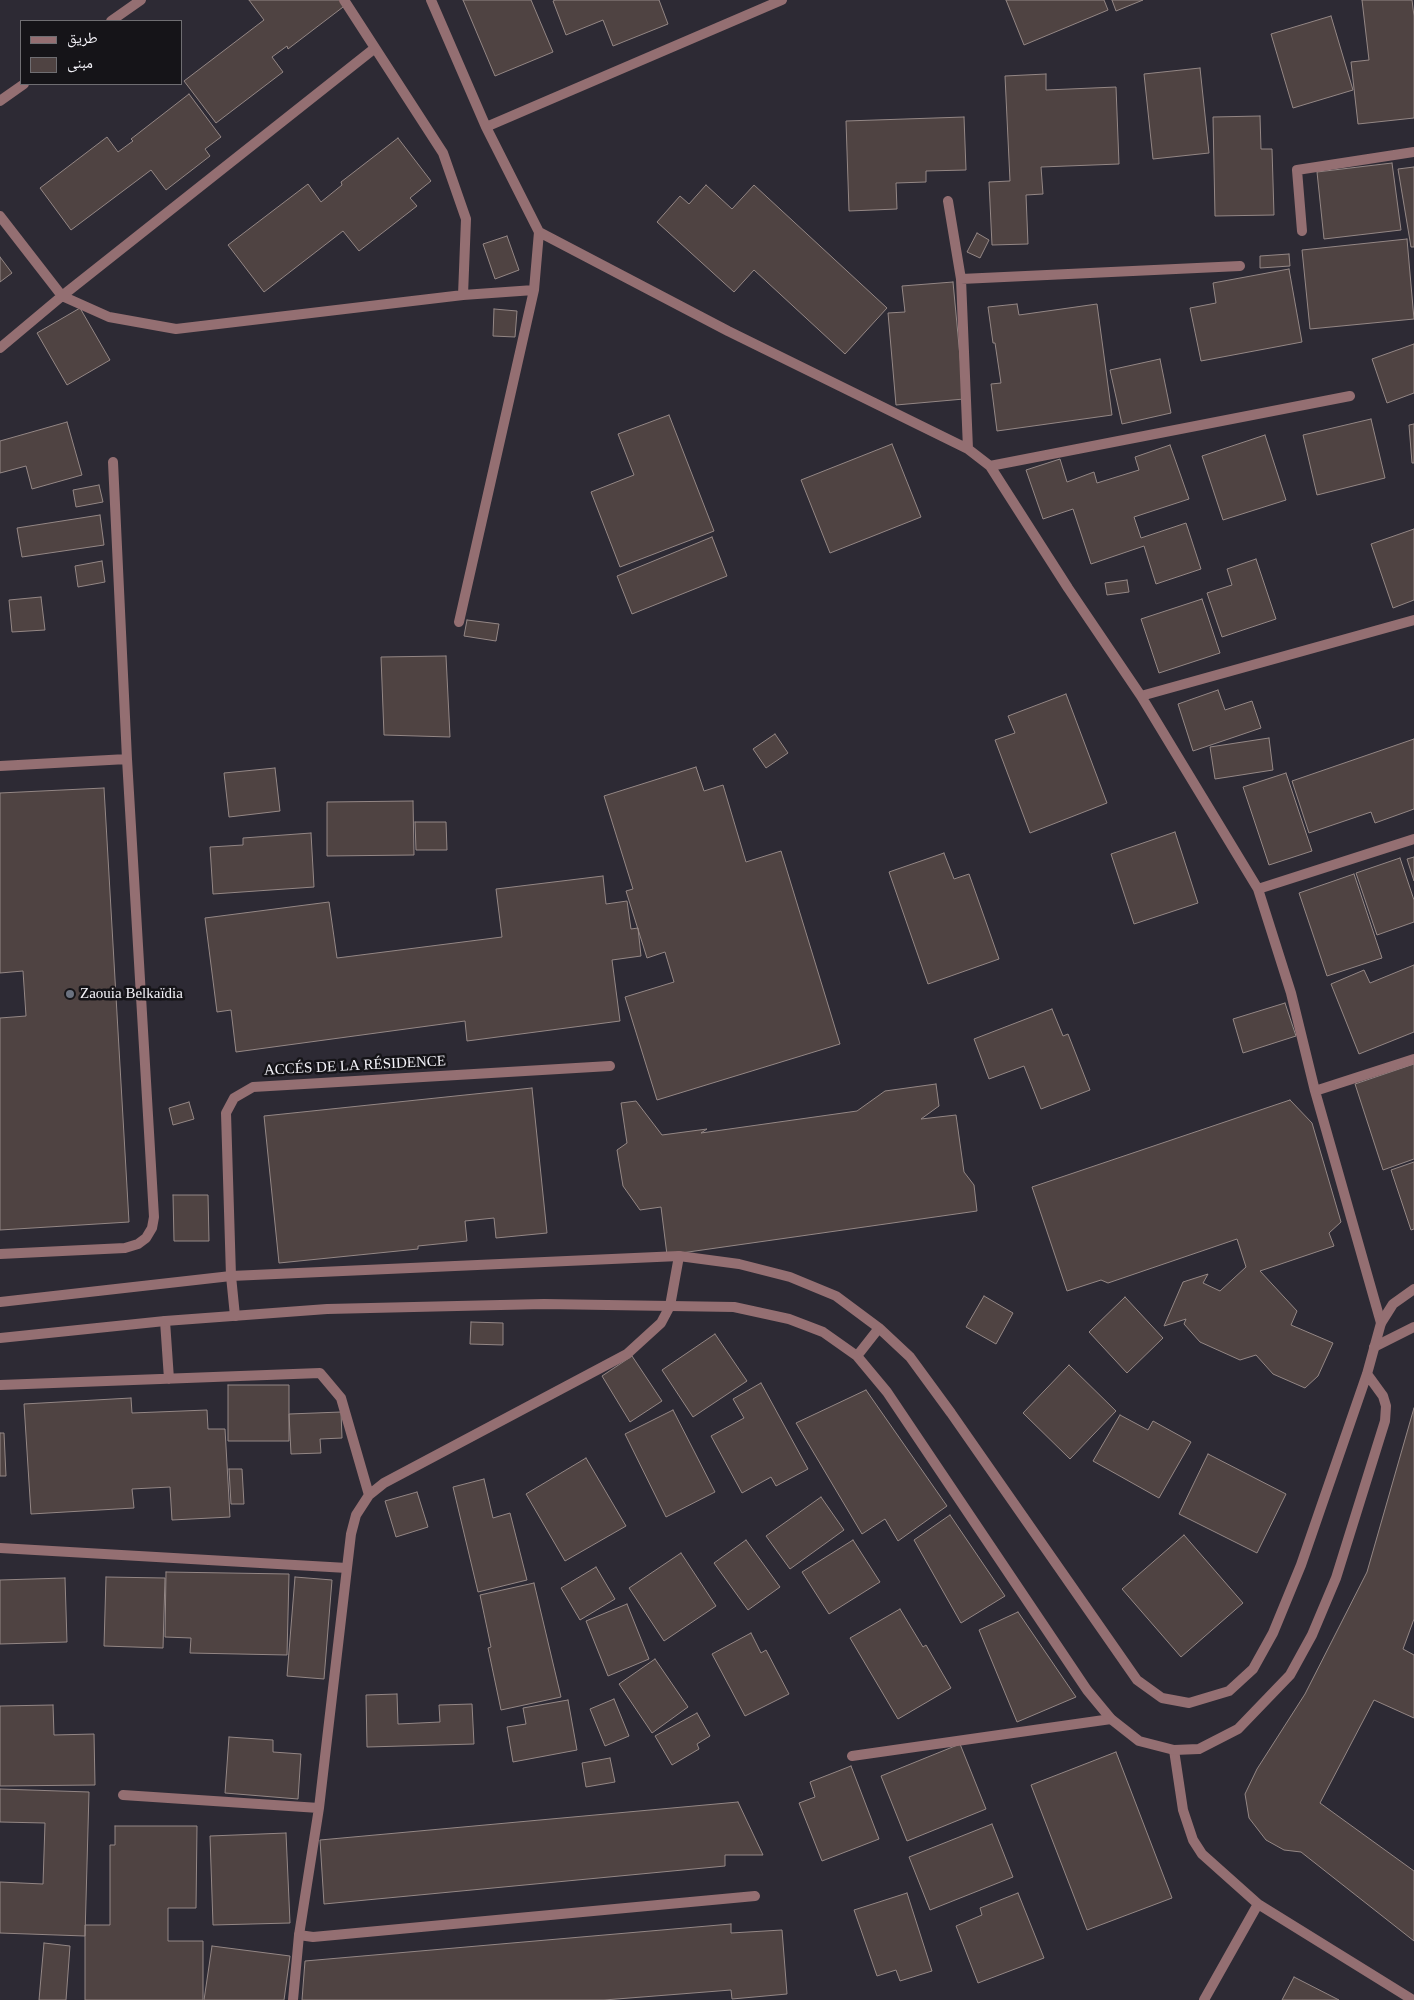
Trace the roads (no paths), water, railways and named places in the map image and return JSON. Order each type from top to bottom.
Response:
[{"type":"street","points":[[112,20],[141,0]]},
{"type":"street","points":[[344,0],[443,153],[466,219],[463,295]]},
{"type":"street","points":[[431,0],[486,127],[539,232],[534,290],[459,622]]},
{"type":"street","points":[[486,127],[782,0]]},
{"type":"street","points":[[0,348],[62,296],[375,48]]},
{"type":"street","points":[[0,101],[23,85]]},
{"type":"street","points":[[1302,232],[1297,170],[1414,152]]},
{"type":"street","points":[[948,201],[960,279],[968,449]]},
{"type":"street","points":[[0,216],[62,296],[109,317],[176,329],[463,295],[534,290]]},
{"type":"street","points":[[539,232],[728,331],[968,449],[990,466],[1068,588],[1141,696],[1258,889],[1291,992],[1315,1091],[1381,1324]]},
{"type":"street","points":[[960,279],[1240,266]]},
{"type":"street","points":[[990,466],[1350,396]]},
{"type":"street","points":[[0,1254],[126,1248],[138,1244],[146,1238],[152,1228],[154,1217],[127,760],[113,462]]},
{"type":"street","points":[[1141,696],[1414,620]]},
{"type":"street","points":[[0,766],[127,760]]},
{"type":"street","points":[[1258,889],[1414,839]]},
{"type":"street","points":[[1315,1091],[1414,1058]]},
{"type":"street","name":"ACCÉS DE LA RÉSIDENCE","points":[[235,1316],[231,1276],[226,1113],[234,1098],[253,1087],[610,1066]]},
{"type":"street","points":[[294,2000],[299,1935],[319,1808],[351,1534],[356,1515],[369,1495],[384,1483],[628,1354],[661,1324],[670,1306],[679,1256]]},
{"type":"street","points":[[0,1302],[231,1276],[679,1256],[739,1264],[790,1278],[836,1296],[878,1328],[910,1357],[1137,1680],[1162,1698],[1188,1703],[1229,1691],[1253,1669],[1273,1633],[1301,1565],[1366,1374],[1381,1324],[1393,1304],[1414,1289]]},
{"type":"street","points":[[0,1338],[165,1321],[336,1309],[544,1304],[734,1307],[789,1319],[823,1332],[857,1356],[887,1392],[1087,1690],[1111,1719],[1139,1741],[1174,1750],[1199,1749],[1238,1729],[1290,1675],[1312,1635],[1336,1578],[1385,1421],[1386,1406],[1383,1396],[1366,1374]]},
{"type":"street","points":[[165,1321],[169,1379]]},
{"type":"street","points":[[1374,1347],[1414,1327]]},
{"type":"street","points":[[857,1356],[878,1328]]},
{"type":"street","points":[[0,1385],[320,1373],[341,1398],[369,1495]]},
{"type":"street","points":[[0,1548],[347,1568]]},
{"type":"street","points":[[852,1756],[1111,1719]]},
{"type":"street","points":[[1174,1750],[1183,1810],[1193,1840],[1213,1866],[1258,1904],[1413,2000]]},
{"type":"street","points":[[123,1795],[319,1808]]},
{"type":"street","points":[[299,1935],[313,1937],[756,1896]]},
{"type":"street","points":[[1204,2000],[1258,1904]]},
{"type":"place","name":"Zaouia Belkaïdia","points":[[70,994]]}]
